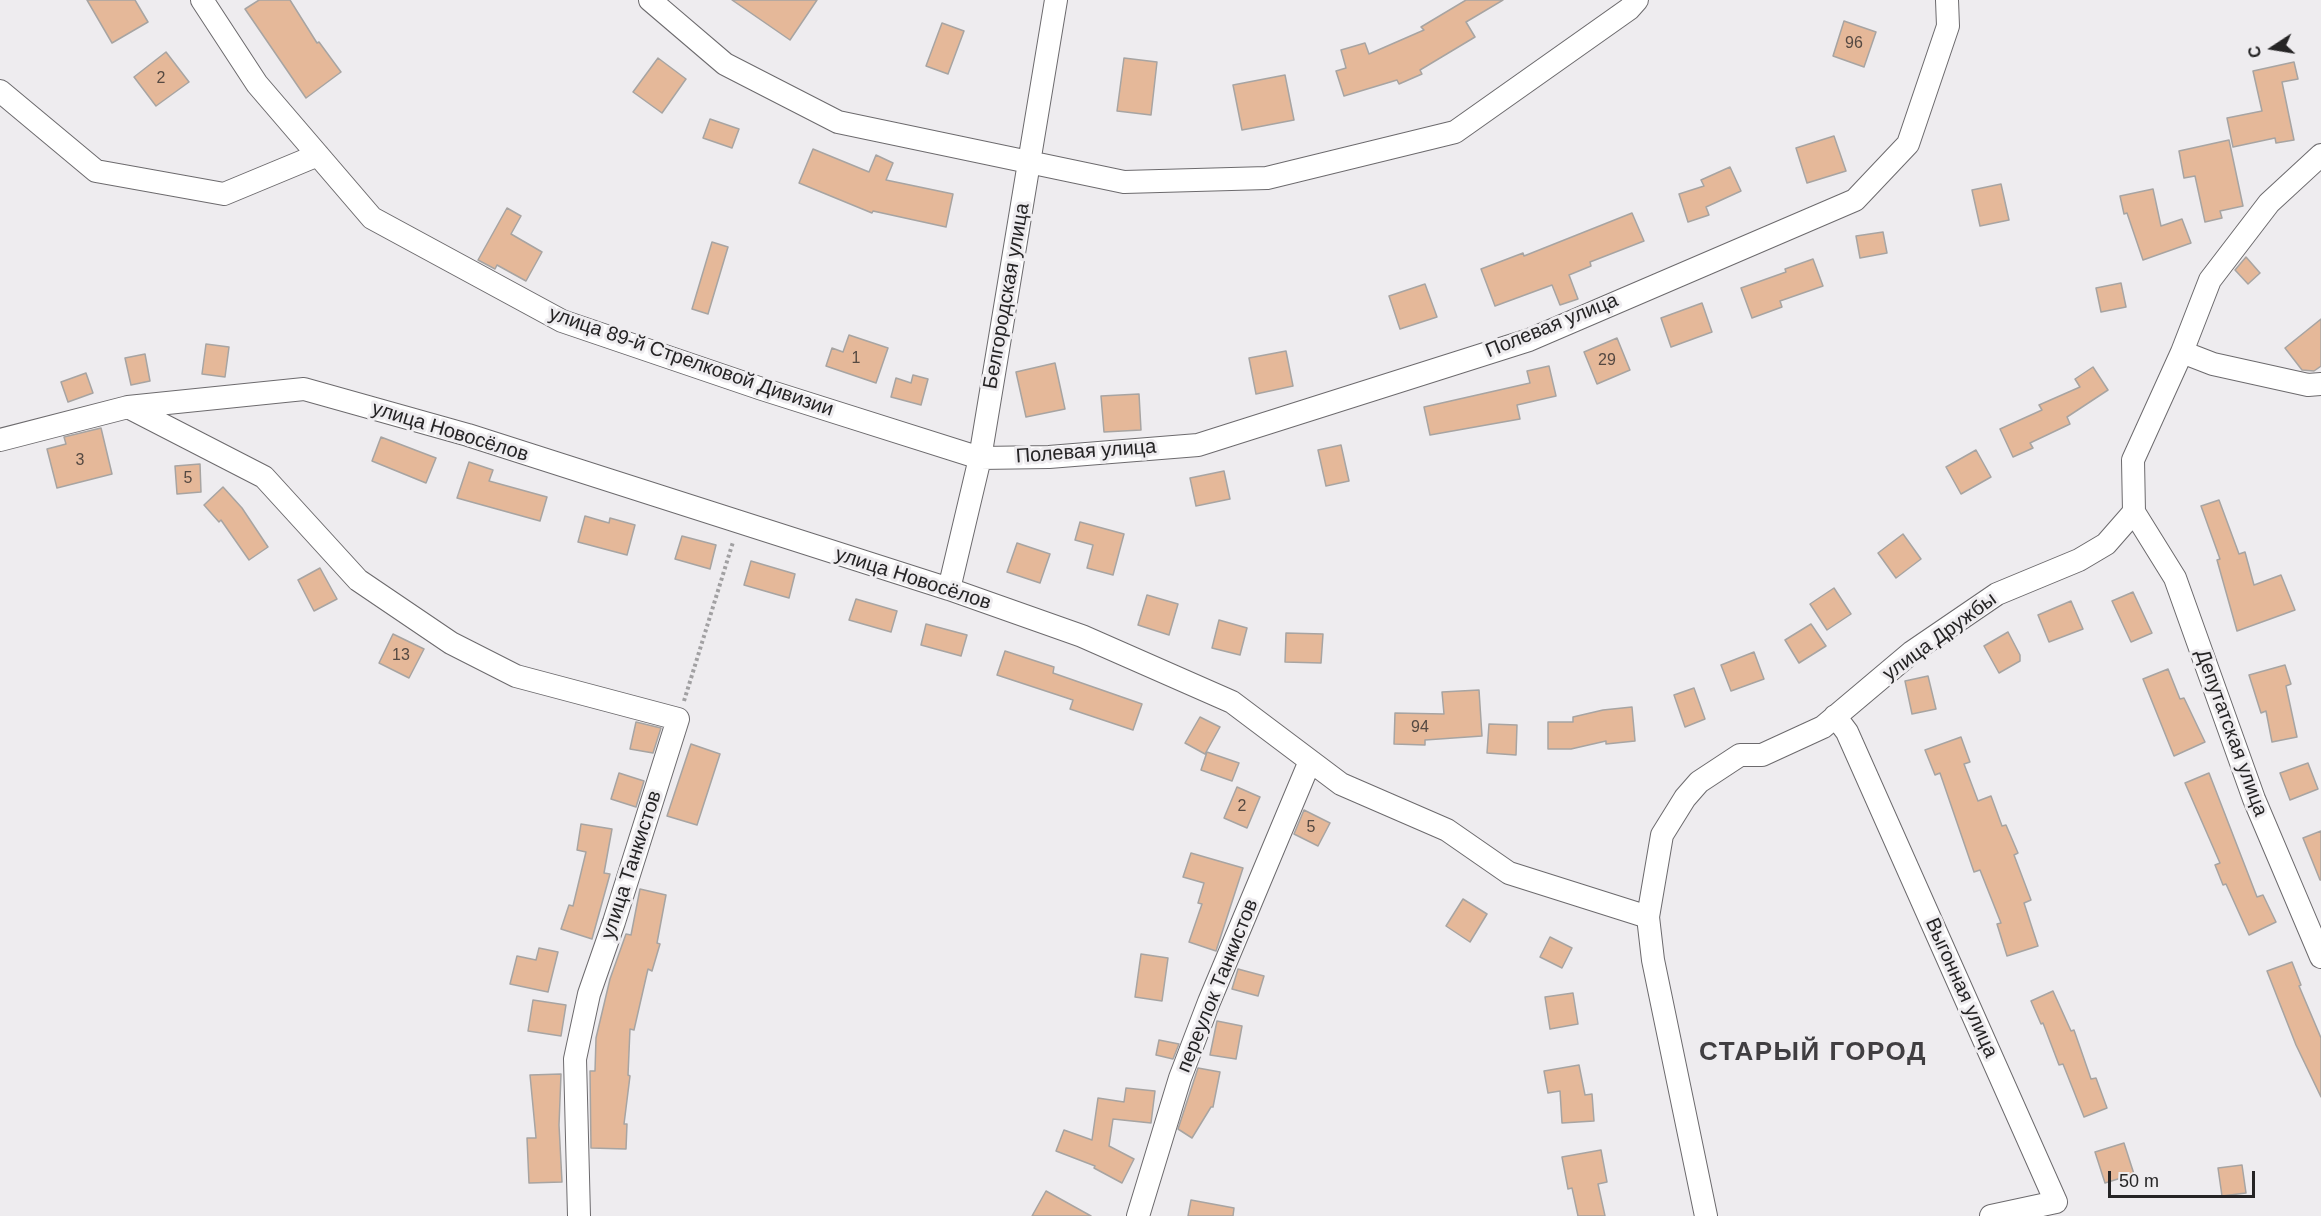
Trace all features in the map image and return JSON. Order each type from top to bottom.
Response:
[{"type":"street","name":"улица 89-й Стрелковой Дивизии","points":[[202,0],[257,84],[372,218],[562,321],[762,389],[980,458]]},
{"type":"street","points":[[650,0],[726,63],[838,122],[1124,182],[1267,178],[1455,132],[1629,9],[1637,0]]},
{"type":"street","name":"Белгородская улица","points":[[949,589],[980,458],[1056,0]]},
{"type":"street","name":"Полевая улица","points":[[980,458],[1049,457],[1198,444],[1528,340],[1855,200],[1908,144],[1948,26],[1947,0]]},
{"type":"street","points":[[0,91],[96,171],[224,194],[318,155]]},
{"type":"street","points":[[2134,512],[2133,460],[2182,352],[2210,280],[2269,203],[2321,155]]},
{"type":"street","points":[[2182,352],[2213,364],[2308,385],[2321,384]]},
{"type":"street","name":"улица Новосёлов","points":[[0,440],[128,407],[304,389],[468,435],[949,589],[1082,636],[1232,702],[1341,784],[1447,830],[1509,873],[1648,917]]},
{"type":"street","points":[[128,407],[264,477],[358,580],[451,643],[516,676],[678,719]]},
{"type":"street","name":"улица Дружбы","points":[[1648,917],[1662,836],[1685,798],[1699,782],[1740,755],[1762,755],[1808,735],[1835,716],[1912,652],[1997,594],[2079,560],[2106,544],[2134,512]]},
{"type":"street","name":"Депутатская улица","points":[[2134,512],[2175,578],[2254,799],[2321,957]]},
{"type":"street","name":"Выгонная улица","points":[[1835,716],[1846,732],[2056,1202],[1991,1216]]},
{"type":"street","name":"улица Танкистов","points":[[579,1216],[575,1059],[589,994],[615,922],[678,719]]},
{"type":"street","name":"переулок Танкистов","points":[[1138,1216],[1180,1078],[1240,933],[1269,854],[1310,761]]},
{"type":"street","points":[[1648,917],[1653,960],[1706,1216]]},
{"type":"path","points":[[678,719],[739,522]]},
{"type":"building","points":[[87,0],[135,0],[148,22],[112,43]]},
{"type":"building","points":[[259,0],[290,0],[317,43],[319,42],[341,72],[306,98],[245,9]]},
{"type":"building","points":[[732,0],[817,0],[790,40]]},
{"type":"building","points":[[1466,0],[1503,0],[1466,22],[1475,37],[1420,70],[1422,74],[1399,84],[1397,80],[1344,96],[1336,71],[1346,68],[1341,50],[1365,43],[1369,54],[1424,30],[1421,27]]},
{"type":"building","points":[[1844,21],[1876,32],[1864,67],[1833,56]]},
{"type":"building","points":[[942,23],[964,31],[948,74],[926,66]]},
{"type":"building","points":[[166,52],[189,82],[156,106],[134,77]]},
{"type":"building","points":[[658,58],[686,79],[662,113],[633,92]]},
{"type":"building","points":[[1124,58],[1157,62],[1151,115],[1117,111]]},
{"type":"building","points":[[2294,62],[2298,79],[2282,82],[2294,140],[2276,143],[2275,138],[2233,147],[2227,118],[2262,111],[2253,71]]},
{"type":"building","points":[[1285,75],[1294,120],[1242,130],[1233,85]]},
{"type":"building","points":[[710,119],[739,129],[732,148],[703,138]]},
{"type":"building","points":[[1834,136],[1846,171],[1807,183],[1796,148]]},
{"type":"building","points":[[2229,140],[2243,206],[2220,211],[2222,218],[2205,222],[2195,176],[2184,178],[2179,151]]},
{"type":"building","points":[[813,149],[869,172],[876,155],[893,163],[886,180],[953,194],[946,227],[873,211],[872,213],[799,183]]},
{"type":"building","points":[[1730,167],[1741,191],[1706,207],[1709,215],[1688,222],[1679,194],[1704,186],[1701,180]]},
{"type":"building","points":[[2001,184],[2009,220],[1980,226],[1972,190]]},
{"type":"building","points":[[2153,189],[2161,226],[2182,219],[2191,243],[2143,260],[2127,213],[2124,214],[2120,196]]},
{"type":"building","points":[[507,208],[521,216],[511,234],[542,252],[526,281],[497,265],[495,269],[478,260]]},
{"type":"building","points":[[1632,213],[1644,241],[1590,262],[1591,266],[1569,275],[1578,299],[1560,305],[1552,285],[1495,306],[1481,269],[1523,253],[1524,256]]},
{"type":"building","points":[[1883,232],[1887,253],[1860,258],[1856,236]]},
{"type":"building","points":[[712,242],[728,247],[708,314],[692,309]]},
{"type":"building","points":[[2246,257],[2260,273],[2248,284],[2235,270]]},
{"type":"building","points":[[1813,259],[1823,286],[1780,301],[1782,307],[1752,318],[1741,288],[1786,272],[1785,269]]},
{"type":"building","points":[[2121,283],[2126,307],[2101,312],[2096,288]]},
{"type":"building","points":[[1425,284],[1437,317],[1400,329],[1389,296]]},
{"type":"building","points":[[1702,303],[1712,332],[1671,347],[1661,318]]},
{"type":"building","points":[[2321,319],[2321,366],[2314,371],[2302,370],[2285,348]]},
{"type":"building","points":[[849,335],[888,348],[876,383],[826,366],[832,348],[843,352]]},
{"type":"building","points":[[1617,338],[1630,370],[1597,384],[1584,352]]},
{"type":"building","points":[[206,344],[229,347],[225,377],[202,374]]},
{"type":"building","points":[[1286,351],[1293,386],[1256,394],[1249,358]]},
{"type":"building","points":[[145,354],[150,381],[131,385],[125,358]]},
{"type":"building","points":[[1055,363],[1065,409],[1026,417],[1016,372]]},
{"type":"building","points":[[1549,366],[1556,396],[1517,405],[1520,419],[1430,435],[1424,407],[1530,383],[1527,371]]},
{"type":"building","points":[[2093,367],[2108,390],[2067,417],[2070,424],[2030,443],[2033,448],[2013,457],[2000,429],[2042,410],[2039,405],[2080,387],[2075,379]]},
{"type":"building","points":[[86,373],[93,393],[68,402],[61,382]]},
{"type":"building","points":[[913,375],[928,379],[921,405],[891,397],[896,378],[911,383]]},
{"type":"building","points":[[1139,394],[1141,430],[1104,432],[1101,396]]},
{"type":"building","points":[[101,428],[112,474],[57,488],[47,449],[66,444],[64,437]]},
{"type":"building","points":[[381,437],[436,458],[426,483],[372,461]]},
{"type":"building","points":[[1341,445],[1349,481],[1326,486],[1318,450]]},
{"type":"building","points":[[1976,450],[1991,477],[1961,494],[1946,467]]},
{"type":"building","points":[[469,462],[493,470],[489,481],[547,497],[540,521],[457,498]]},
{"type":"building","points":[[200,464],[201,492],[177,494],[175,466]]},
{"type":"building","points":[[1224,471],[1230,499],[1196,506],[1190,478]]},
{"type":"building","points":[[223,487],[242,508],[268,547],[249,560],[221,520],[219,522],[204,505]]},
{"type":"building","points":[[2219,500],[2239,554],[2245,552],[2254,585],[2281,575],[2295,610],[2237,631],[2217,560],[2220,559],[2201,506]]},
{"type":"building","points":[[585,516],[609,523],[610,518],[635,525],[627,555],[578,542]]},
{"type":"building","points":[[1080,522],[1124,534],[1113,575],[1087,568],[1093,545],[1075,540]]},
{"type":"building","points":[[1903,534],[1921,559],[1896,578],[1878,553]]},
{"type":"building","points":[[682,536],[716,545],[710,569],[675,559]]},
{"type":"building","points":[[1017,543],[1050,554],[1040,583],[1007,572]]},
{"type":"building","points":[[751,561],[795,574],[789,598],[744,585]]},
{"type":"building","points":[[320,568],[337,599],[314,611],[298,580]]},
{"type":"building","points":[[1834,588],[1851,614],[1827,630],[1810,604]]},
{"type":"building","points":[[2133,592],[2152,633],[2131,642],[2112,601]]},
{"type":"building","points":[[1147,595],[1178,604],[1169,635],[1138,625]]},
{"type":"building","points":[[856,599],[897,611],[891,632],[849,620]]},
{"type":"building","points":[[2071,601],[2083,629],[2049,642],[2038,615]]},
{"type":"building","points":[[1219,620],[1247,628],[1240,655],[1212,648]]},
{"type":"building","points":[[926,624],[967,635],[961,656],[921,645]]},
{"type":"building","points":[[1811,624],[1826,646],[1799,663],[1785,640]]},
{"type":"building","points":[[2008,632],[2020,655],[2020,661],[1999,673],[1984,646]]},
{"type":"building","points":[[1286,633],[1323,634],[1321,663],[1285,662]]},
{"type":"building","points":[[393,634],[424,649],[409,678],[379,663]]},
{"type":"building","points":[[1005,651],[1054,667],[1053,673],[1142,704],[1133,730],[1070,709],[1073,700],[997,675]]},
{"type":"building","points":[[1754,652],[1764,679],[1731,691],[1721,665]]},
{"type":"building","points":[[2285,665],[2291,684],[2286,686],[2297,737],[2272,742],[2266,711],[2261,713],[2249,675]]},
{"type":"building","points":[[2168,669],[2180,699],[2184,698],[2205,742],[2174,756],[2143,679]]},
{"type":"building","points":[[1928,676],[1936,709],[1912,714],[1905,681]]},
{"type":"building","points":[[1694,688],[1705,719],[1685,727],[1674,695]]},
{"type":"building","points":[[1479,690],[1482,736],[1425,740],[1425,745],[1394,744],[1395,713],[1444,714],[1442,692]]},
{"type":"building","points":[[1632,707],[1635,741],[1606,744],[1606,741],[1571,749],[1548,749],[1548,722],[1573,722],[1573,717],[1603,710]]},
{"type":"building","points":[[1200,717],[1220,727],[1205,754],[1185,743]]},
{"type":"building","points":[[636,722],[661,728],[653,753],[630,749]]},
{"type":"building","points":[[1489,724],[1517,725],[1516,755],[1487,753]]},
{"type":"building","points":[[1961,737],[1970,762],[1964,764],[1978,801],[1991,796],[2002,826],[2006,825],[2018,853],[2014,855],[2031,900],[2024,903],[2038,946],[2007,956],[1997,924],[2001,923],[1980,870],[1974,872],[1940,773],[1935,775],[1925,750]]},
{"type":"building","points":[[691,744],[720,754],[697,825],[667,816]]},
{"type":"building","points":[[1207,752],[1239,763],[1232,781],[1201,770]]},
{"type":"building","points":[[2308,763],[2318,789],[2290,800],[2280,773]]},
{"type":"building","points":[[619,773],[644,781],[636,807],[611,799]]},
{"type":"building","points":[[2209,773],[2257,897],[2263,895],[2276,922],[2249,935],[2226,884],[2223,885],[2215,865],[2220,863],[2185,783]]},
{"type":"building","points":[[1237,787],[1260,797],[1247,828],[1224,818]]},
{"type":"building","points":[[1304,810],[1330,823],[1318,846],[1294,834]]},
{"type":"building","points":[[581,824],[612,829],[604,873],[610,874],[592,939],[561,929],[569,905],[573,906],[586,852],[577,850]]},
{"type":"building","points":[[2321,831],[2321,880],[2320,880],[2303,838]]},
{"type":"building","points":[[1191,853],[1243,868],[1216,951],[1189,942],[1202,904],[1198,903],[1204,883],[1183,877]]},
{"type":"building","points":[[640,889],[666,895],[657,943],[660,944],[652,971],[648,969],[634,1030],[630,1029],[628,1075],[630,1076],[624,1124],[627,1124],[626,1149],[591,1148],[590,1071],[595,1071],[596,1038],[610,979],[626,934],[631,935]]},
{"type":"building","points":[[1463,899],[1487,914],[1470,942],[1446,926]]},
{"type":"building","points":[[1550,937],[1572,948],[1562,968],[1540,957]]},
{"type":"building","points":[[539,948],[558,952],[548,992],[510,984],[517,956],[536,960]]},
{"type":"building","points":[[1141,954],[1168,958],[1162,1001],[1135,997]]},
{"type":"building","points":[[2292,962],[2301,985],[2299,986],[2321,1038],[2321,1097],[2296,1045],[2267,971]]},
{"type":"building","points":[[1238,969],[1264,976],[1258,996],[1232,989]]},
{"type":"building","points":[[2053,991],[2071,1031],[2074,1030],[2091,1079],[2096,1078],[2107,1108],[2084,1117],[2063,1064],[2059,1065],[2043,1023],[2041,1024],[2031,1001]]},
{"type":"building","points":[[1573,993],[1578,1024],[1550,1029],[1545,997]]},
{"type":"building","points":[[533,1000],[566,1005],[561,1036],[528,1031]]},
{"type":"building","points":[[1217,1021],[1242,1026],[1236,1059],[1210,1055]]},
{"type":"building","points":[[1159,1040],[1179,1044],[1173,1059],[1156,1055]]},
{"type":"building","points":[[1579,1065],[1585,1095],[1592,1094],[1594,1121],[1562,1123],[1560,1091],[1548,1093],[1544,1071]]},
{"type":"building","points":[[1198,1068],[1220,1072],[1213,1107],[1192,1138],[1178,1129]]},
{"type":"building","points":[[561,1074],[559,1125],[562,1182],[529,1183],[527,1138],[536,1138],[530,1075]]},
{"type":"building","points":[[1126,1088],[1155,1091],[1151,1123],[1113,1119],[1109,1146],[1134,1159],[1122,1183],[1094,1168],[1095,1166],[1056,1151],[1064,1130],[1092,1140],[1098,1098],[1124,1102]]},
{"type":"building","points":[[2124,1143],[2134,1174],[2105,1183],[2095,1152]]},
{"type":"building","points":[[1601,1150],[1607,1182],[1598,1184],[1605,1216],[1578,1216],[1572,1188],[1568,1189],[1562,1157]]},
{"type":"building","points":[[2242,1165],[2246,1193],[2222,1196],[2218,1168]]},
{"type":"building","points":[[1046,1191],[1091,1216],[1032,1216]]},
{"type":"building","points":[[1191,1200],[1234,1208],[1233,1216],[1188,1216]]},
{"type":"district","name":"СТАРЫЙ ГОРОД","points":[[1813,1053]]}]
